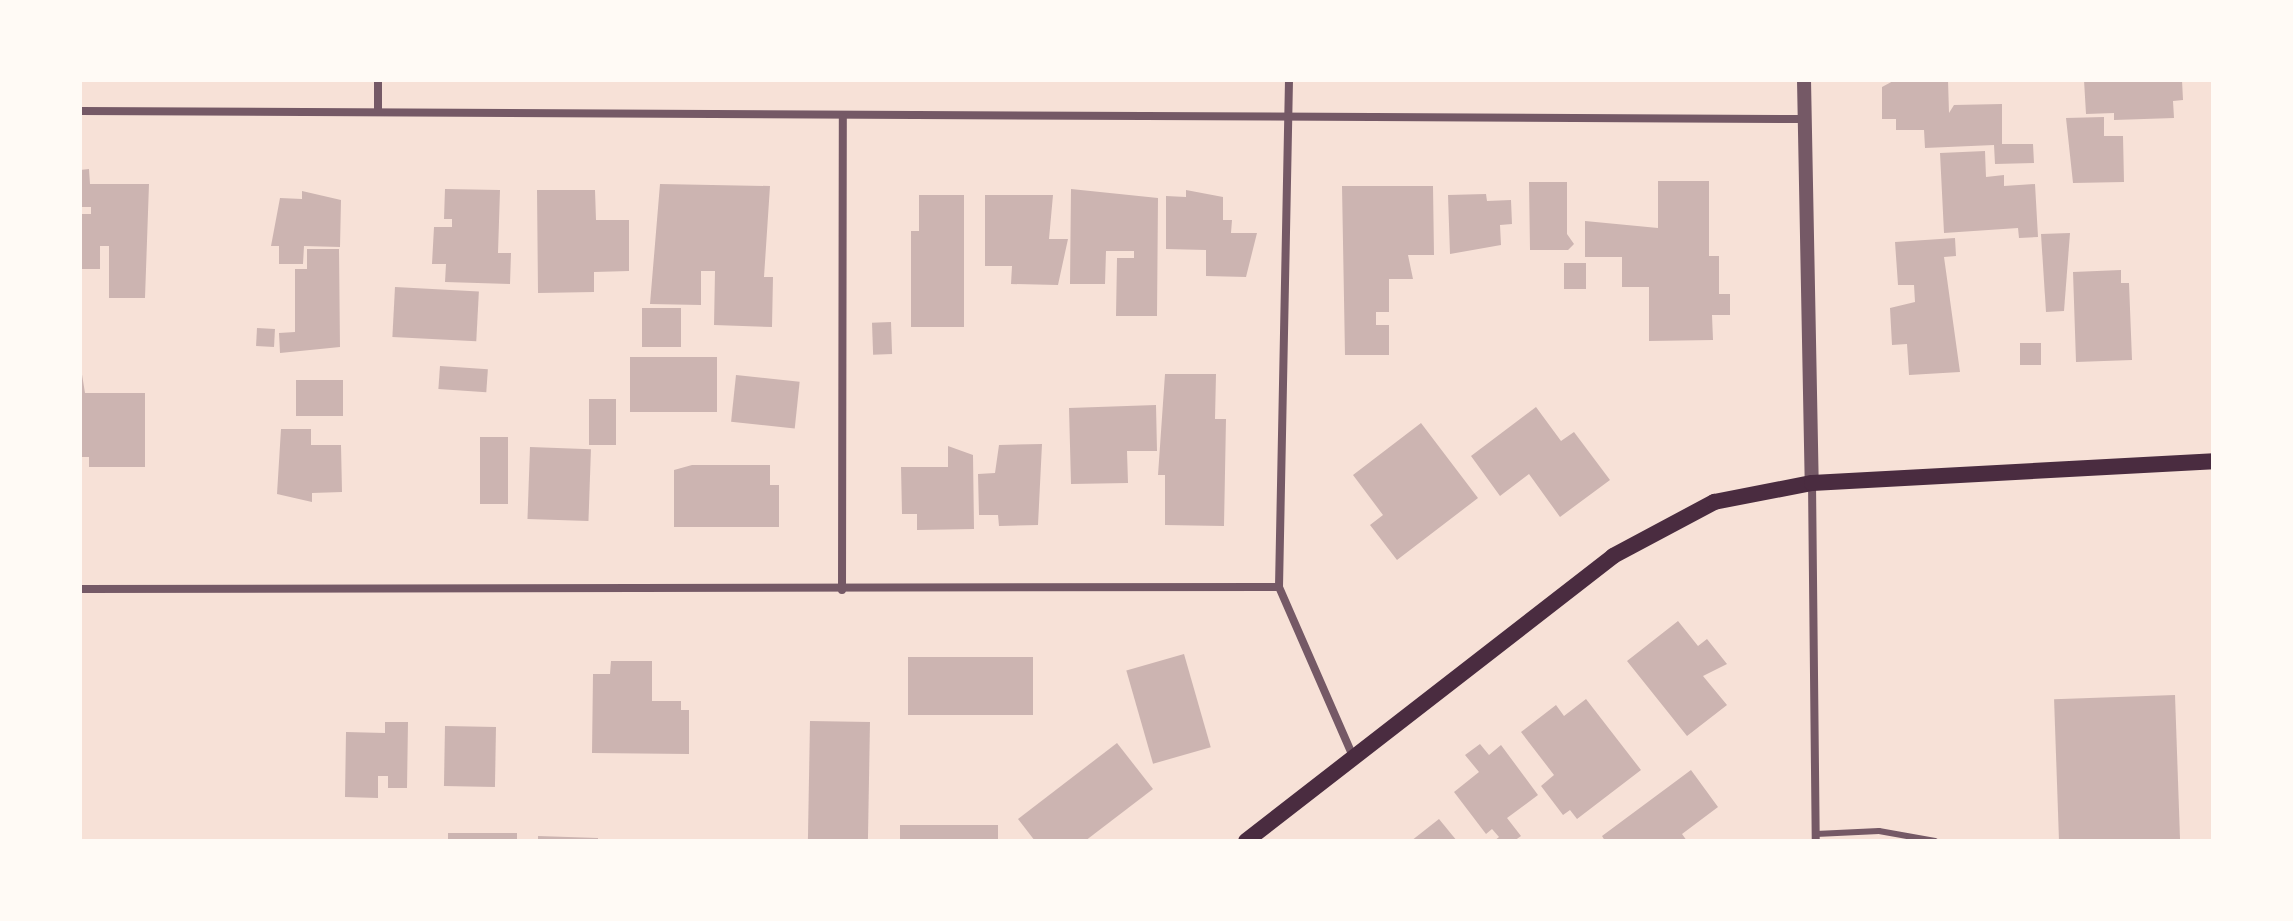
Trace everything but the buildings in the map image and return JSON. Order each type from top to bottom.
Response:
[{"type":"main road","points":[[1246,841],[1645,534],[1714,502],[1812,483],[2213,461]]},
{"type":"street","points":[[378,80],[378,109]]},
{"type":"street","points":[[1289,80],[1279,587],[1353,756]]},
{"type":"street","points":[[1804,80],[1816,837]]},
{"type":"street","points":[[80,111],[378,109],[1287,122],[1804,119]]},
{"type":"street","points":[[842,590],[843,117]]},
{"type":"street","points":[[80,589],[1279,587]]},
{"type":"lane","points":[[1816,837],[1879,831],[1935,841]]}]
